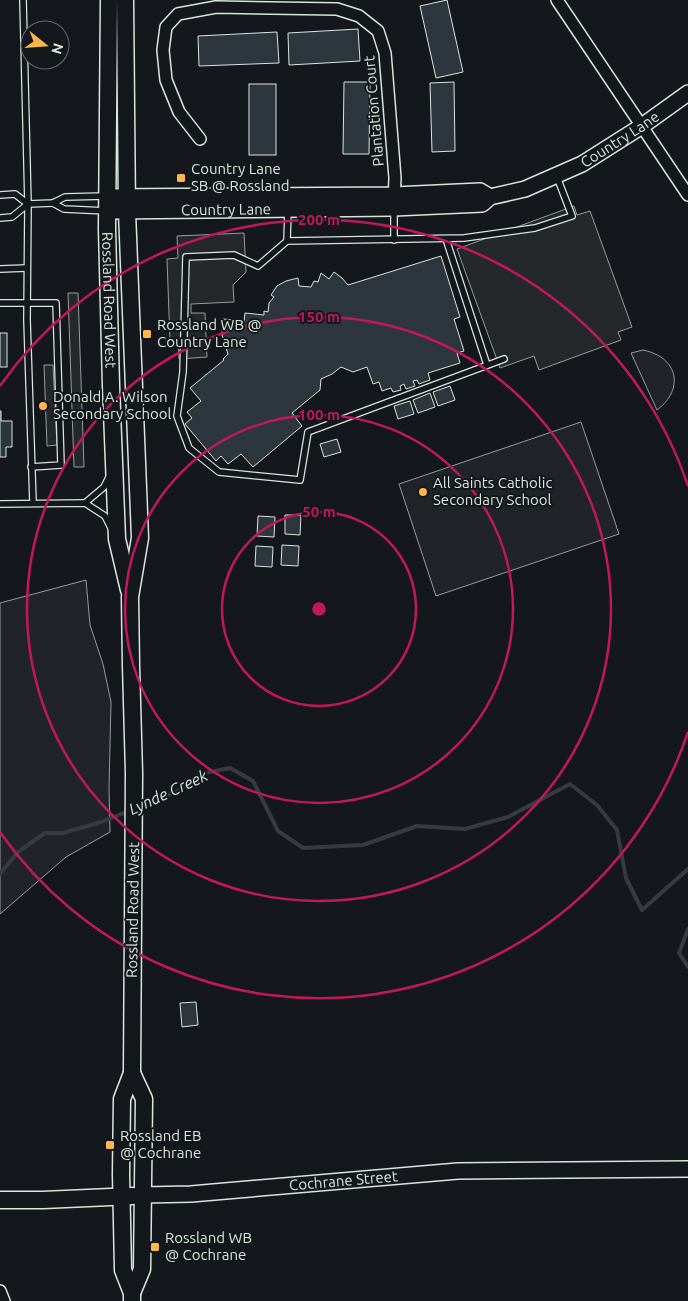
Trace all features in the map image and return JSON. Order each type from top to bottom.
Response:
[{"type":"main road","name":"Rossland Road West","points":[[109,0],[108,293],[117,539],[130,597]]},
{"type":"main road","name":"Rossland Road West","points":[[125,0],[127,204],[140,538],[130,597],[134,773],[132,1073],[122,1100],[124,1270],[132,1297]]},
{"type":"main road","name":"Rossland Road West","points":[[132,1073],[144,1099],[142,1269],[132,1297]]},
{"type":"main road","name":"Cochrane Street","points":[[0,1200],[43,1200],[143,1195]]},
{"type":"street","points":[[557,0],[688,195]]},
{"type":"street","name":"Plantation Court","points":[[200,139],[178,112],[166,80],[163,50],[166,27],[178,14],[216,7],[337,9],[359,16],[378,31],[385,53],[394,202]]},
{"type":"street","name":"Country Lane","points":[[127,204],[288,209],[394,202],[480,191],[490,197],[525,189],[582,164],[642,126],[688,93]]},
{"type":"street","name":"Country Lane","points":[[108,204],[394,202]]},
{"type":"street","name":"Cochrane Street","points":[[143,1195],[192,1194],[458,1171],[688,1169]]},
{"type":"street","points":[[0,1291],[4,1301]]},
{"type":"lane","points":[[23,0],[28,204],[27,302],[33,503]]},
{"type":"lane","points":[[504,359],[308,432],[300,480],[219,472],[189,448],[177,416],[183,372],[186,257],[234,255],[258,266],[288,241],[446,239],[535,228],[572,216],[556,175]]},
{"type":"lane","points":[[0,195],[14,194],[28,204]]},
{"type":"lane","points":[[0,218],[12,217],[28,204],[53,203],[65,197],[108,204]]},
{"type":"lane","points":[[394,202],[394,240]]},
{"type":"lane","points":[[53,203],[64,209],[108,204]]},
{"type":"lane","points":[[288,209],[288,241]]},
{"type":"lane","points":[[446,239],[487,365]]},
{"type":"lane","points":[[0,269],[27,268]]},
{"type":"lane","points":[[0,303],[56,303],[61,465],[31,467]]},
{"type":"lane","points":[[85,502],[104,487],[115,464]]},
{"type":"lane","points":[[0,504],[85,502],[105,516],[117,539]]},
{"type":"shaded area","points":[[574,206],[577,215],[590,211],[632,327],[618,332],[621,340],[539,370],[534,356],[500,368],[457,249]]},
{"type":"shaded area","points":[[244,233],[246,272],[233,285],[234,302],[191,304],[191,313],[205,313],[207,357],[179,359],[178,341],[170,341],[167,259],[178,258],[177,236]]},
{"type":"shaded area","points":[[68,293],[78,293],[84,467],[74,467]]},
{"type":"shaded area","points":[[643,350],[664,359],[674,375],[672,393],[657,410],[631,353]]},
{"type":"shaded area","points":[[44,365],[53,365],[57,445],[47,446]]},
{"type":"shaded area","points":[[581,422],[619,534],[436,596],[399,484]]},
{"type":"shaded area","points":[[86,580],[90,625],[103,664],[111,702],[110,832],[66,857],[0,914],[0,603]]},
{"type":"building","points":[[447,0],[463,72],[436,78],[420,6]]},
{"type":"building","points":[[358,29],[360,61],[289,65],[288,33]]},
{"type":"building","points":[[277,32],[279,63],[199,66],[198,36]]},
{"type":"building","points":[[344,82],[370,82],[369,154],[343,154]]},
{"type":"building","points":[[454,82],[455,151],[432,152],[430,83]]},
{"type":"building","points":[[249,84],[276,84],[276,155],[249,155]]},
{"type":"building","points":[[441,256],[460,317],[454,319],[464,351],[457,353],[460,363],[428,373],[430,380],[419,384],[417,380],[413,381],[415,386],[406,389],[404,384],[400,386],[401,390],[393,392],[391,388],[382,391],[379,382],[373,384],[367,367],[353,372],[341,367],[321,379],[320,390],[292,413],[302,426],[253,467],[241,454],[228,464],[221,456],[216,461],[185,424],[192,418],[187,412],[201,401],[190,388],[224,360],[228,354],[222,335],[223,319],[244,321],[245,313],[264,315],[264,311],[268,312],[269,303],[274,297],[271,295],[277,286],[286,281],[298,278],[299,286],[311,287],[314,281],[318,282],[321,273],[329,279],[334,272],[348,285]]},
{"type":"building","points":[[0,333],[7,333],[7,367],[0,367]]},
{"type":"building","points":[[450,386],[455,400],[438,406],[433,392]]},
{"type":"building","points":[[430,393],[435,407],[418,413],[413,400]]},
{"type":"building","points":[[410,401],[414,414],[398,419],[394,406]]},
{"type":"building","points":[[0,411],[1,421],[12,421],[12,447],[6,447],[6,457],[0,457]]},
{"type":"building","points":[[337,439],[341,452],[324,457],[320,444]]},
{"type":"building","points":[[285,515],[301,515],[300,535],[285,534]]},
{"type":"building","points":[[258,516],[275,517],[274,537],[257,536]]},
{"type":"building","points":[[282,545],[299,546],[298,566],[281,565]]},
{"type":"building","points":[[256,546],[273,547],[272,567],[255,566]]},
{"type":"building","points":[[196,1002],[198,1025],[182,1027],[180,1003]]},
{"type":"waterway","name":"Lynde Creek","points":[[137,808],[178,791],[200,774],[230,768],[253,781],[278,831],[303,848],[363,845],[417,826],[465,829],[508,817],[570,784],[597,805],[617,830],[626,878],[642,910],[688,869]]},
{"type":"waterway","name":"Lynde Creek","points":[[0,874],[18,852],[45,833],[63,833],[101,822],[129,811]]},
{"type":"waterway","name":"Lynde Creek","points":[[688,929],[679,953],[688,967]]},
{"type":"place","name":"Country Lane SB @ Rossland","points":[[181,178]]},
{"type":"place","name":"Rossland WB @ Country Lane","points":[[147,334]]},
{"type":"place","name":"Donald A. Wilson Secondary School","points":[[43,406]]},
{"type":"place","name":"All Saints Catholic Secondary School","points":[[423,492]]},
{"type":"place","name":"Rossland EB @ Cochrane","points":[[110,1145]]},
{"type":"place","name":"Rossland WB @ Cochrane","points":[[155,1247]]}]
